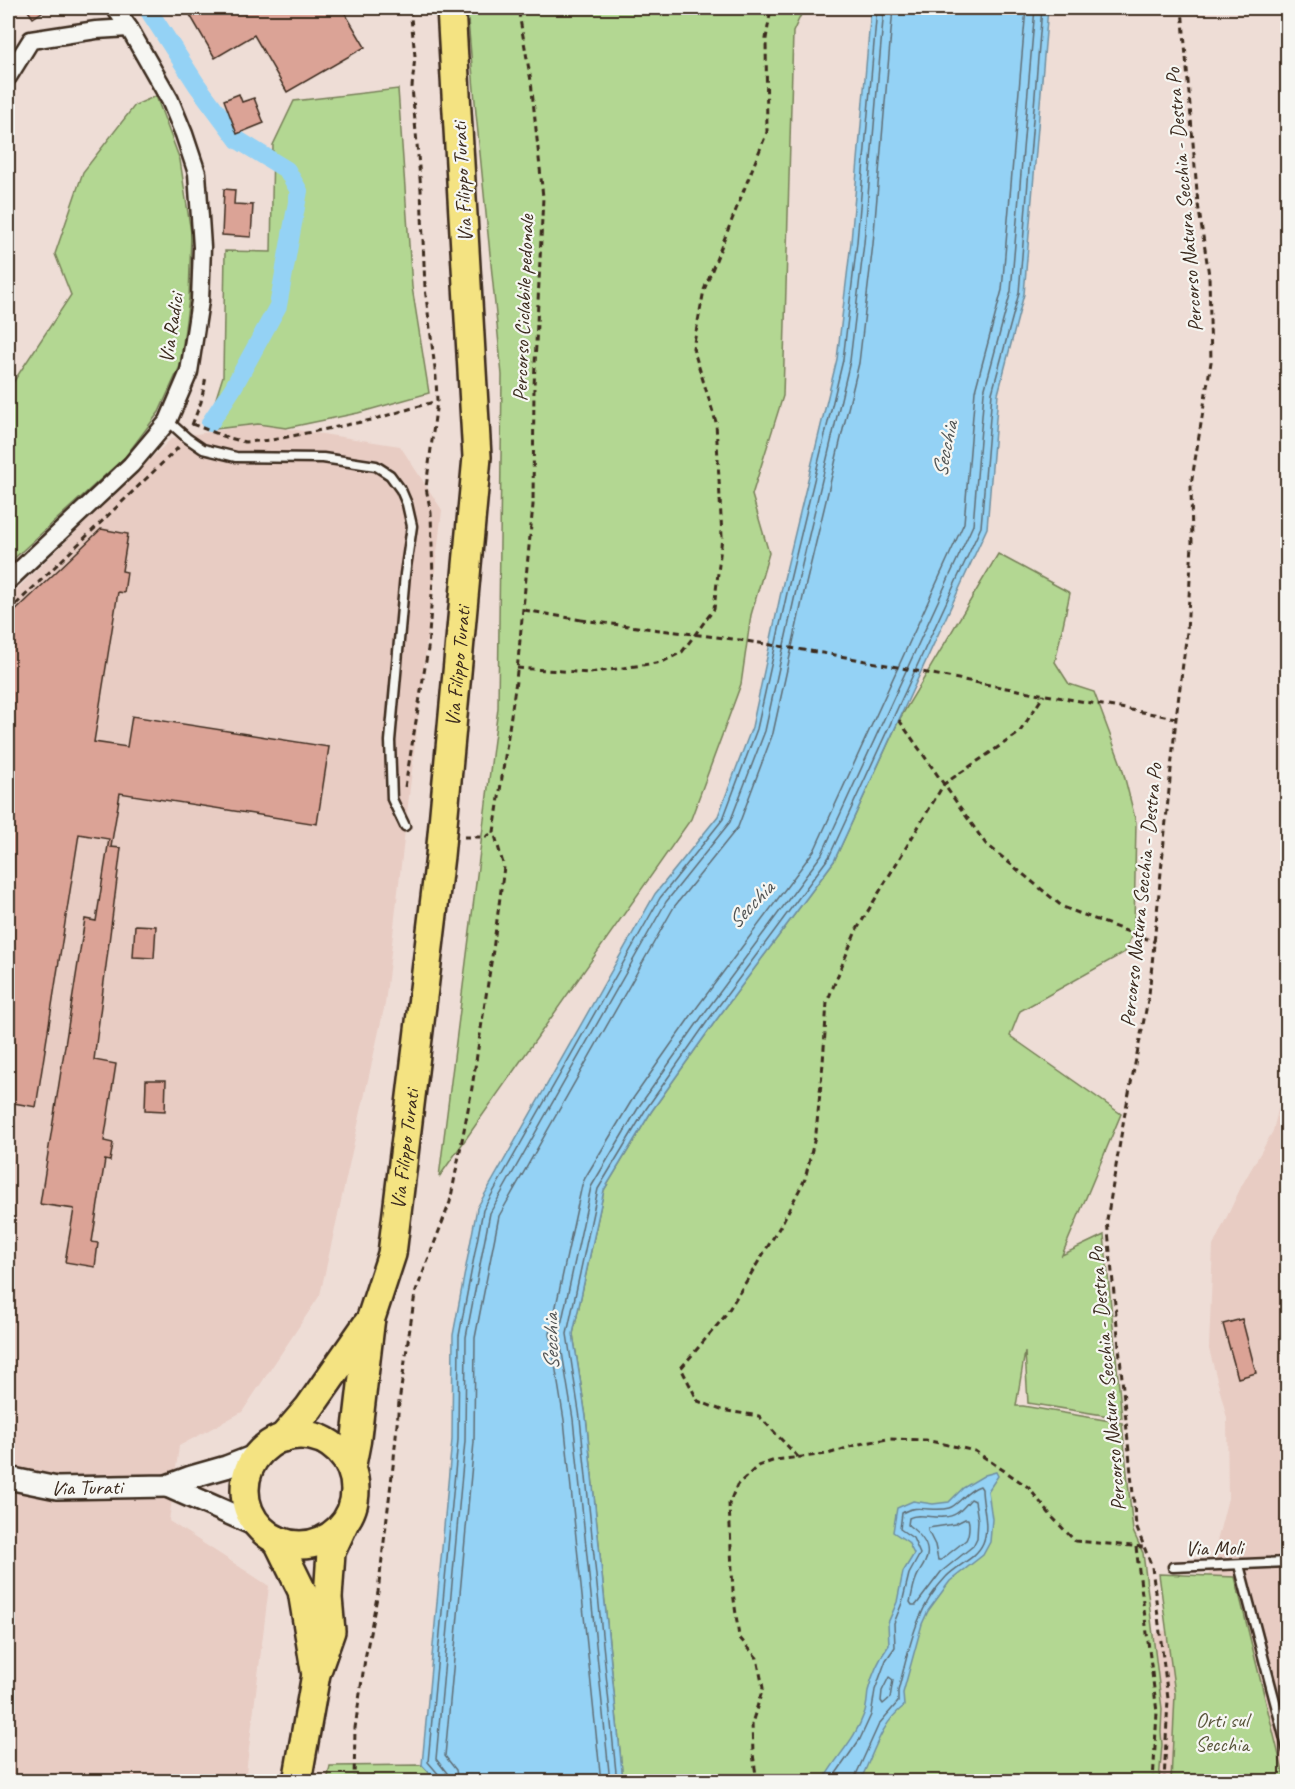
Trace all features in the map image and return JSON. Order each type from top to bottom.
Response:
[{"type":"highway","points":[[284,1437],[309,1408],[370,1321]]},
{"type":"highway","points":[[351,1467],[370,1321]]},
{"type":"main road","name":"Via Filippo Turati","points":[[370,1321],[392,1254],[440,856],[477,457],[451,8]]},
{"type":"main road","points":[[297,1782],[316,1674],[330,1631],[328,1598],[331,1552],[353,1506],[355,1486],[351,1467],[342,1454],[330,1443],[315,1437],[300,1435],[284,1437],[269,1444],[257,1455],[248,1472],[245,1491],[251,1515],[267,1533],[302,1591],[316,1674]]},
{"type":"main road","points":[[267,1533],[295,1545],[313,1543],[330,1536],[344,1524]]},
{"type":"street","name":"Via Radici","points":[[8,580],[131,465],[168,421],[189,372],[200,301],[202,247],[197,173],[170,100],[115,8]]},
{"type":"street","points":[[8,76],[31,40],[96,30],[129,28]]},
{"type":"street","points":[[166,1486],[257,1455]]},
{"type":"street","name":"Via Turati","points":[[8,1478],[57,1488],[166,1486]]},
{"type":"street","points":[[166,1486],[267,1533]]},
{"type":"lane","points":[[168,421],[203,449],[236,457],[323,458],[376,466],[390,475],[401,490],[412,526],[405,574],[390,741],[392,799],[405,826]]},
{"type":"lane","name":"Via Moli","points":[[1173,1567],[1287,1562]]},
{"type":"lane","points":[[1239,1565],[1287,1751]]},
{"type":"path","points":[[405,788],[428,650],[433,568],[431,513],[426,488],[437,401],[425,288],[421,190],[412,87],[415,56],[410,8]]},
{"type":"path","name":"Percorso Ciclabile pedonale","points":[[494,831],[517,668],[534,505],[534,386],[543,197],[531,81],[518,8]]},
{"type":"path","points":[[517,668],[590,673],[662,662],[682,652],[714,609],[722,537],[716,422],[693,348],[704,290],[767,132],[766,39],[771,8]]},
{"type":"path","name":"Percorso Natura Secchia - Destra Po","points":[[1164,1782],[1168,1699],[1152,1567],[1136,1526],[1107,1220],[1124,1118],[1149,995],[1176,718],[1187,632],[1192,544],[1191,484],[1211,362],[1209,275],[1198,204],[1182,8]]},
{"type":"path","points":[[192,424],[245,442],[272,440],[371,420],[437,401]]},
{"type":"path","points":[[8,612],[187,438]]},
{"type":"path","points":[[523,610],[835,655],[1176,718]]},
{"type":"path","points":[[798,1457],[759,1416],[721,1410],[698,1401],[681,1368],[725,1316],[781,1225],[805,1179],[816,1133],[827,1002],[856,931],[944,784],[1019,733],[1044,695]]},
{"type":"path","points":[[899,720],[985,843],[1063,907],[1155,942]]},
{"type":"path","points":[[354,1782],[355,1728],[378,1592],[399,1402],[415,1294],[450,1202],[471,1094],[504,867],[494,831],[486,837],[456,837]]},
{"type":"path","points":[[757,1782],[752,1723],[763,1688],[756,1658],[739,1637],[733,1592],[729,1504],[737,1485],[758,1466],[775,1460],[828,1454],[859,1444],[888,1439],[926,1440],[975,1451],[1028,1487],[1075,1541],[1143,1547]]},
{"type":"path","points":[[1136,1547],[1157,1712],[1153,1782]]},
{"type":"shaded area","points":[[258,424],[400,446],[442,510],[385,1004],[320,1295],[242,1412],[179,1446],[169,1521],[269,1586],[245,1781],[8,1782],[8,598],[172,438]]},
{"type":"shaded area","points":[[1287,1072],[1287,1781],[1159,1781],[1162,1745],[1148,1636],[1190,1623],[1209,1573],[1228,1498],[1227,1418],[1209,1349],[1213,1246],[1242,1185],[1273,1131]]},
{"type":"green space","points":[[467,8],[804,8],[793,32],[783,396],[752,495],[769,553],[751,615],[741,684],[691,819],[439,1177],[498,708],[502,375]]},
{"type":"green space","points":[[398,89],[412,287],[429,393],[358,413],[286,428],[258,424],[206,430],[223,376],[225,251],[271,252],[273,145],[294,101]]},
{"type":"green space","points":[[156,96],[180,160],[191,233],[189,298],[180,366],[159,412],[125,457],[8,564],[8,390],[71,295],[55,254],[83,172],[135,105]]},
{"type":"green space","points":[[998,554],[1070,593],[1055,662],[1069,684],[1094,692],[1122,767],[1136,822],[1134,929],[1125,952],[1020,1011],[1010,1036],[1121,1114],[1062,1255],[1104,1235],[1122,1418],[1028,1403],[1025,1352],[1016,1406],[1122,1423],[1133,1531],[1143,1553],[1162,1709],[1159,1781],[623,1781],[586,1417],[573,1334],[604,1190],[651,1112],[834,861],[899,720]]},
{"type":"green space","name":"Orti sul Secchia","points":[[1159,1574],[1235,1577],[1287,1781],[1171,1781],[1175,1694]]},
{"type":"green space","points":[[422,1765],[437,1781],[327,1782],[330,1766]]},
{"type":"water","name":"Secchia","points":[[871,8],[1048,8],[1024,294],[998,394],[987,528],[834,861],[651,1112],[604,1190],[573,1334],[586,1417],[623,1781],[437,1781],[422,1765],[452,1440],[453,1335],[477,1208],[655,894],[718,816],[752,727],[783,583],[837,359],[851,242]]},
{"type":"water","points":[[996,1472],[998,1476],[988,1491],[992,1519],[990,1542],[983,1555],[950,1581],[928,1611],[922,1624],[903,1693],[904,1706],[883,1731],[860,1781],[823,1781],[864,1714],[872,1679],[889,1645],[888,1623],[897,1602],[903,1572],[914,1554],[908,1542],[893,1532],[897,1508],[913,1501],[933,1504],[949,1502],[963,1488],[985,1475]]},
{"type":"building","points":[[26,8],[48,8],[33,18]]},
{"type":"building","points":[[186,8],[342,8],[365,47],[287,92],[254,35],[215,58]]},
{"type":"building","points":[[239,94],[242,102],[254,98],[264,123],[237,134],[224,100]]},
{"type":"building","points":[[224,189],[235,190],[234,204],[253,205],[251,237],[222,235]]},
{"type":"building","points":[[101,529],[128,534],[122,571],[127,572],[124,593],[118,592],[94,742],[127,747],[132,716],[329,747],[317,824],[120,793],[111,847],[121,848],[94,1060],[116,1064],[104,1141],[113,1143],[110,1161],[105,1160],[92,1242],[98,1243],[95,1267],[65,1262],[74,1209],[40,1204],[85,919],[96,921],[109,839],[79,834],[36,1107],[8,1102],[8,618]]},
{"type":"building","points":[[135,925],[156,926],[154,958],[133,957]]},
{"type":"building","points":[[146,1080],[166,1080],[165,1111],[145,1110]]},
{"type":"building","points":[[1242,1319],[1256,1373],[1238,1378],[1223,1324]]},
{"type":"waterway","points":[[147,8],[197,85],[238,140],[287,170],[299,191],[278,306],[233,388],[210,423]]}]
